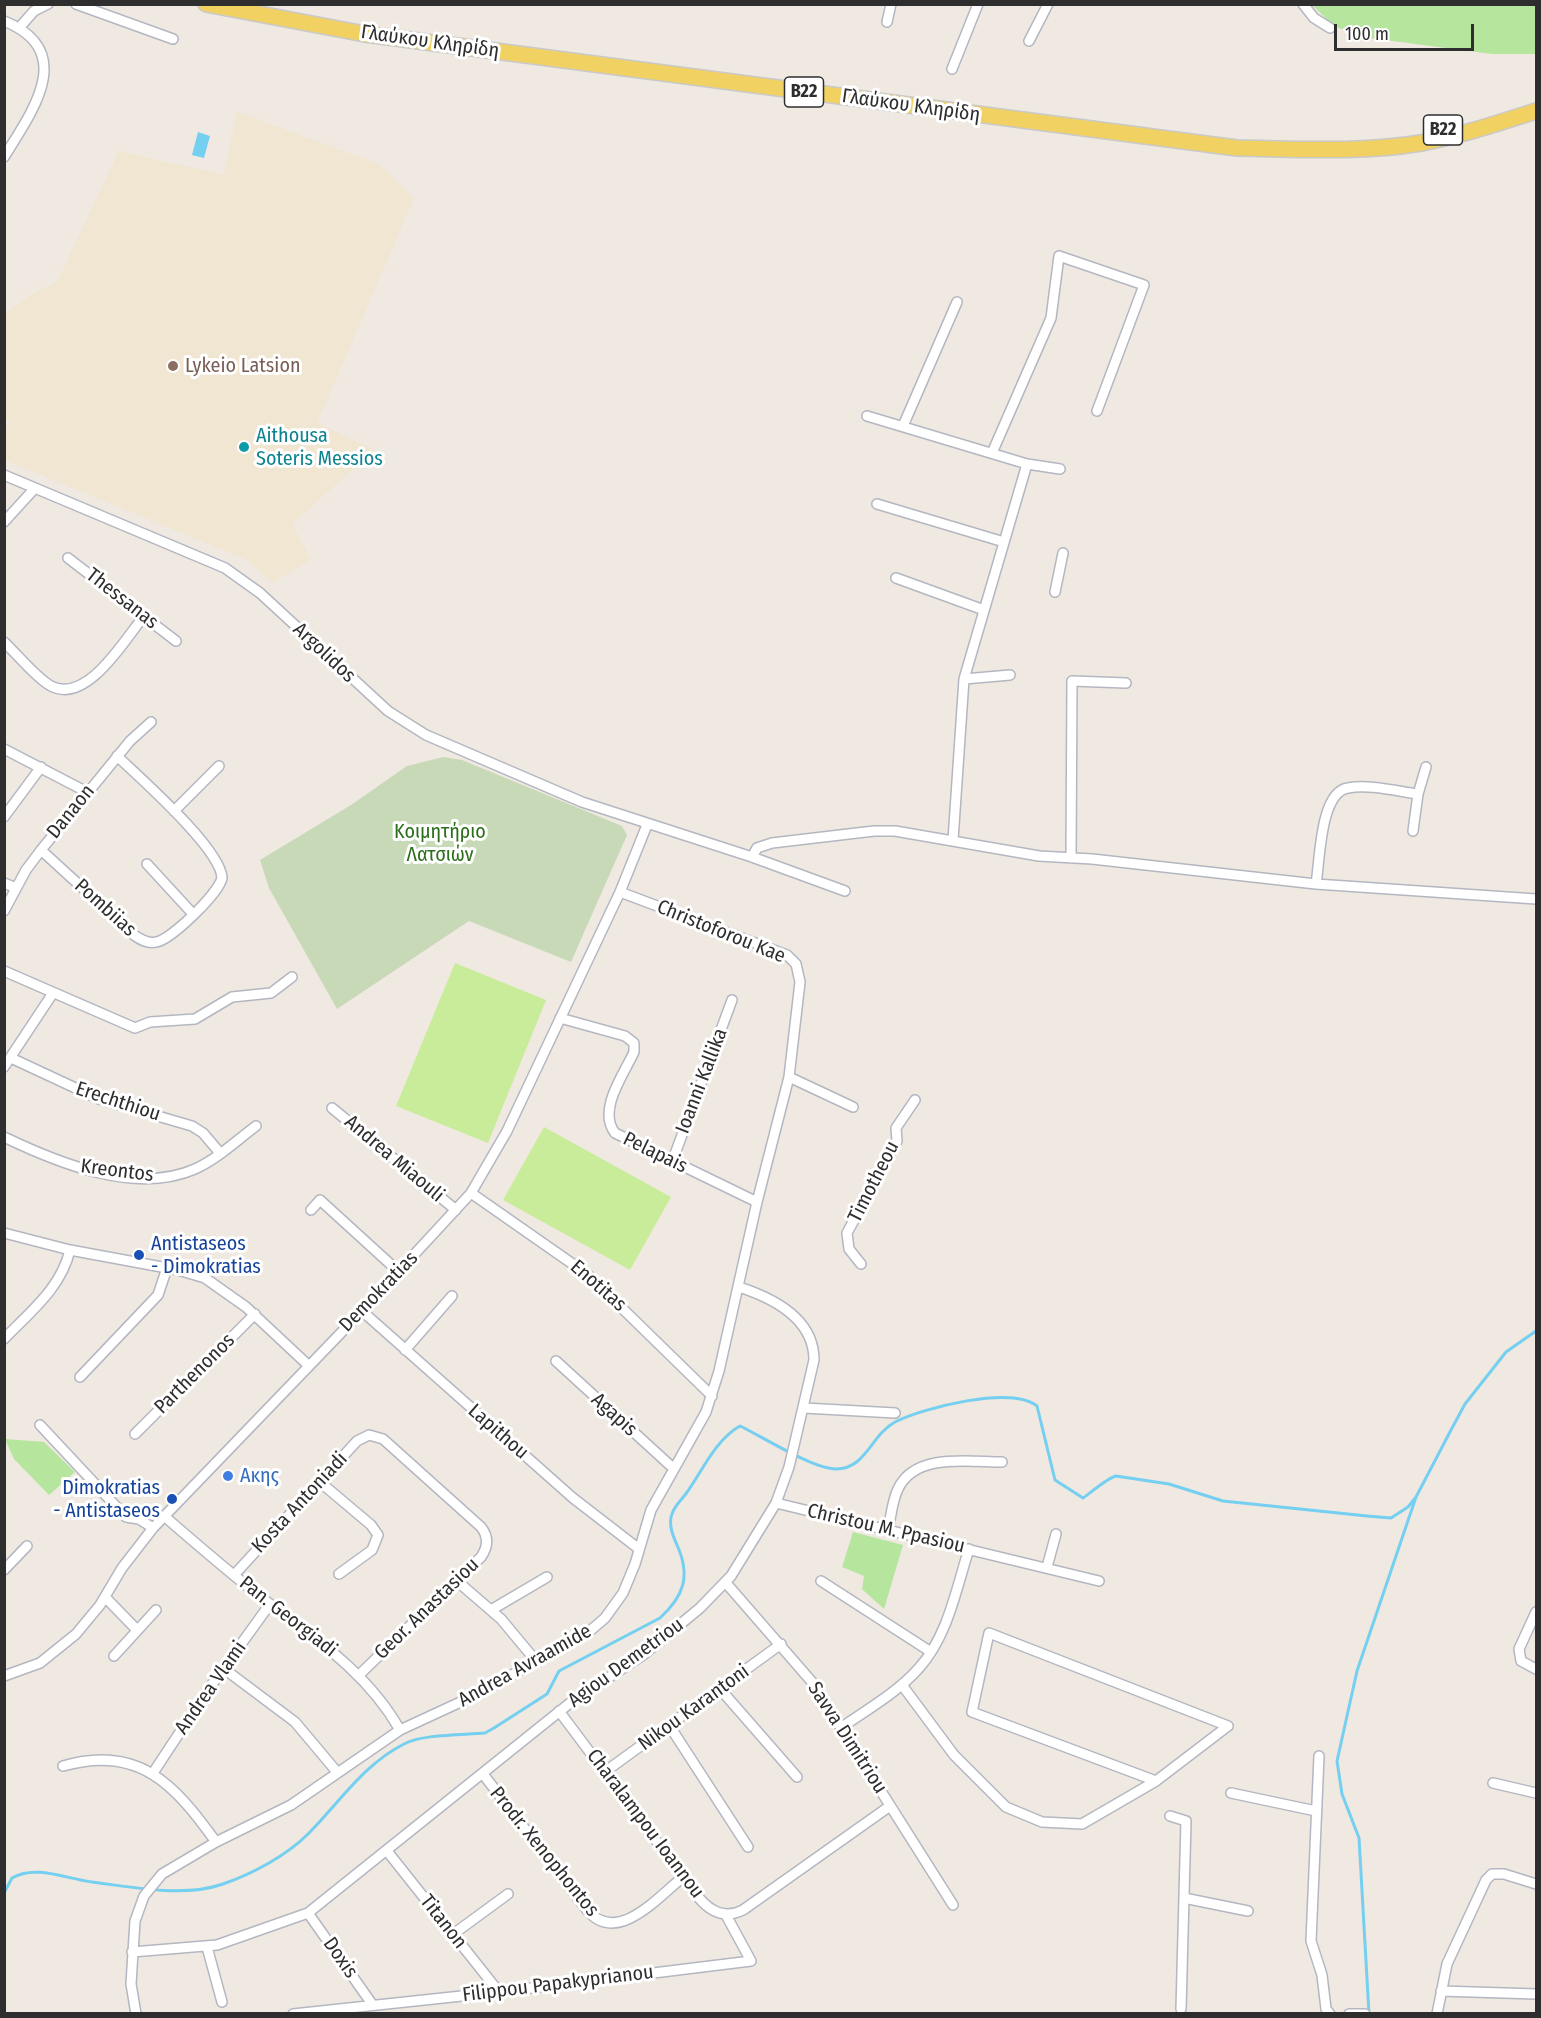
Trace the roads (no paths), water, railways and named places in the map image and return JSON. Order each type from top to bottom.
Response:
[{"type":"main road","name":"Γλαύκου Κληρίδη","points":[[206,4],[365,34],[1214,145],[1306,150],[1420,143],[1469,132],[1536,111]]},
{"type":"main road","name":"Γλαύκου Κληρίδη","points":[[230,4],[264,15]]},
{"type":"main road","name":"Γλαύκου Κληρίδη","points":[[1346,148],[1460,126],[1536,102]]},
{"type":"street","points":[[19,28],[34,11],[48,4]]},
{"type":"street","points":[[76,4],[173,39]]},
{"type":"street","points":[[887,22],[891,4]]},
{"type":"street","points":[[952,69],[978,4]]},
{"type":"street","points":[[1029,41],[1048,4]]},
{"type":"street","points":[[1302,4],[1314,18],[1330,28]]},
{"type":"street","points":[[4,21],[19,28],[33,39],[40,50],[44,83],[36,105],[4,157]]},
{"type":"street","points":[[993,453],[1051,318],[1059,256],[1144,285],[1097,411]]},
{"type":"street","points":[[903,426],[957,302]]},
{"type":"street","points":[[867,416],[1027,464],[1060,469]]},
{"type":"street","points":[[953,840],[964,679],[1027,464]]},
{"type":"street","name":"Argolidos","points":[[4,475],[213,562],[236,575],[260,593],[377,702],[417,731],[582,802],[647,825],[752,857],[845,891]]},
{"type":"street","points":[[4,522],[35,488]]},
{"type":"street","points":[[877,504],[1004,542]]},
{"type":"street","points":[[1055,592],[1063,553]]},
{"type":"street","name":"Thessanas","points":[[68,558],[176,641]]},
{"type":"street","points":[[896,578],[984,610]]},
{"type":"street","points":[[4,642],[51,686],[72,690],[83,686],[95,676],[144,616]]},
{"type":"street","points":[[964,679],[1010,675]]},
{"type":"street","points":[[1071,858],[1072,681],[1126,683]]},
{"type":"street","name":"Danaon","points":[[4,911],[41,850],[117,756],[151,722]]},
{"type":"street","points":[[4,749],[87,792]]},
{"type":"street","points":[[117,756],[174,811],[219,766]]},
{"type":"street","points":[[4,818],[41,767]]},
{"type":"street","points":[[1413,831],[1418,794],[1426,767]]},
{"type":"street","points":[[1316,884],[1327,807],[1335,794],[1346,788],[1418,794]]},
{"type":"street","name":"Pombiias","points":[[41,850],[134,935],[145,942],[164,940],[216,890],[222,878],[216,862],[174,811]]},
{"type":"street","name":"Demokratias","points":[[4,1676],[24,1671],[55,1653],[82,1628],[105,1597],[122,1568],[153,1528],[362,1311],[471,1193],[507,1131],[620,892],[647,825]]},
{"type":"street","points":[[752,857],[757,848],[767,844],[874,831],[896,831],[1025,855],[1316,884],[1536,899]]},
{"type":"street","points":[[147,864],[193,914]]},
{"type":"street","points":[[4,883],[16,888]]},
{"type":"street","name":"Christoforou Kae","points":[[620,892],[780,952],[793,959],[800,982],[789,1077],[757,1202]]},
{"type":"street","points":[[4,971],[135,1028],[150,1022],[195,1019],[232,997],[271,993],[291,977]]},
{"type":"street","points":[[4,1067],[53,993]]},
{"type":"street","name":"Ioanni Kallika","points":[[672,1162],[732,1000]]},
{"type":"street","name":"Pelapais","points":[[560,1018],[625,1036],[634,1043],[634,1052],[609,1107],[608,1122],[619,1136],[757,1202]]},
{"type":"street","name":"Erechthiou","points":[[11,1058],[99,1099],[192,1126],[203,1133],[220,1153]]},
{"type":"street","points":[[789,1077],[853,1107]]},
{"type":"street","name":"Timotheou","points":[[861,1264],[849,1249],[847,1233],[897,1141],[896,1128],[915,1100]]},
{"type":"street","name":"Andrea Miaouli","points":[[332,1108],[456,1210]]},
{"type":"street","name":"Kreontos","points":[[4,1137],[57,1161],[87,1170],[128,1176],[176,1175],[196,1168],[256,1126]]},
{"type":"street","name":"Enotitas","points":[[471,1193],[587,1274],[712,1396]]},
{"type":"street","points":[[311,1210],[320,1200],[399,1272]]},
{"type":"street","name":"Andrea Avraamide","points":[[136,2013],[131,1984],[137,1913],[144,1896],[153,1884],[175,1865],[291,1805],[400,1730],[480,1693],[591,1630],[605,1618],[628,1583],[651,1510],[701,1421],[712,1396],[757,1202]]},
{"type":"street","points":[[4,1233],[70,1250],[167,1268],[210,1281],[255,1314],[308,1365]]},
{"type":"street","points":[[4,1339],[54,1287],[65,1267],[70,1250]]},
{"type":"street","points":[[80,1377],[158,1295],[167,1268]]},
{"type":"street","name":"Agiou Demetriou","points":[[132,1952],[207,1947],[244,1938],[308,1913],[591,1687],[643,1655],[726,1583],[756,1539],[776,1503],[789,1467],[814,1360],[811,1339],[802,1324],[788,1311],[757,1293],[739,1287]]},
{"type":"street","points":[[405,1350],[452,1296]]},
{"type":"street","name":"Lapithou","points":[[362,1311],[573,1498],[639,1549]]},
{"type":"street","name":"Parthenonos","points":[[135,1434],[255,1314]]},
{"type":"street","name":"Agapis","points":[[556,1361],[673,1468]]},
{"type":"street","points":[[804,1408],[896,1413]]},
{"type":"street","points":[[40,1425],[126,1517],[138,1519],[153,1528]]},
{"type":"street","name":"Kosta Antoniadi","points":[[234,1575],[357,1441],[369,1435],[386,1441],[478,1525],[487,1539]]},
{"type":"street","points":[[888,1530],[898,1488],[915,1470],[940,1462],[1002,1462]]},
{"type":"street","points":[[320,1482],[371,1525],[378,1535],[377,1544],[372,1550],[339,1574]]},
{"type":"street","name":"Christou M. Ppasiou","points":[[776,1503],[1100,1581]]},
{"type":"street","name":"Pan. Georgiadi","points":[[164,1516],[359,1675],[386,1707],[400,1730]]},
{"type":"street","points":[[1047,1567],[1056,1534]]},
{"type":"street","name":"Geor. Anastasiou","points":[[359,1675],[483,1555],[487,1539]]},
{"type":"street","points":[[4,1570],[27,1546]]},
{"type":"street","points":[[842,1727],[902,1685],[931,1652],[946,1622],[969,1549]]},
{"type":"street","points":[[491,1610],[547,1577]]},
{"type":"street","points":[[458,1581],[491,1610],[536,1661]]},
{"type":"street","points":[[821,1581],[931,1652]]},
{"type":"street","name":"Savva Dimitriou","points":[[726,1583],[804,1671],[842,1727],[953,1905]]},
{"type":"street","points":[[105,1597],[137,1630]]},
{"type":"street","name":"Andrea Vlami","points":[[153,1773],[223,1668],[270,1604]]},
{"type":"street","points":[[114,1656],[156,1610]]},
{"type":"street","points":[[1536,1612],[1519,1649],[1521,1661],[1536,1669]]},
{"type":"street","points":[[902,1685],[954,1755],[1006,1807],[1042,1822],[1082,1824],[1156,1781],[1228,1726],[989,1633],[972,1712],[1156,1781]]},
{"type":"street","name":"Nikou Karantoni","points":[[606,1771],[721,1690],[781,1644]]},
{"type":"street","points":[[223,1668],[296,1722],[337,1772]]},
{"type":"street","points":[[721,1690],[797,1777]]},
{"type":"street","name":"Charalampou Ioannou","points":[[560,1711],[707,1907],[726,1915]]},
{"type":"street","points":[[669,1725],[748,1847]]},
{"type":"street","points":[[1319,1756],[1311,1941],[1322,1975],[1326,2009],[1330,2013]]},
{"type":"street","points":[[63,1766],[105,1760],[129,1764],[153,1773],[181,1796],[216,1842]]},
{"type":"street","name":"Prodr. Xenophontos","points":[[483,1773],[597,1920],[610,1924],[629,1920],[683,1877]]},
{"type":"street","points":[[1493,1783],[1536,1793]]},
{"type":"street","points":[[1231,1792],[1316,1811]]},
{"type":"street","points":[[726,1915],[742,1910],[891,1806]]},
{"type":"street","points":[[1170,1816],[1186,1821],[1181,2008]]},
{"type":"street","name":"Titanon","points":[[387,1851],[452,1935],[500,1992]]},
{"type":"street","points":[[1437,2013],[1447,1964],[1486,1880],[1492,1874],[1504,1874],[1536,1884]]},
{"type":"street","points":[[452,1935],[508,1894]]},
{"type":"street","points":[[1184,1898],[1248,1911]]},
{"type":"street","name":"Doxis","points":[[308,1913],[372,2004]]},
{"type":"street","name":"Filippou Papakyprianou","points":[[293,2013],[335,2012],[372,2004],[500,1992],[752,1961],[726,1915]]},
{"type":"street","points":[[207,1947],[222,2002]]},
{"type":"street","points":[[1441,1991],[1536,1994]]},
{"type":"street","points":[[1349,2013],[1365,2013]]},
{"type":"water","points":[[198,132],[210,136],[204,158],[192,155]]},
{"type":"waterway","points":[[1369,2014],[1359,1838],[1342,1794],[1337,1761],[1357,1671],[1416,1497],[1451,1430],[1465,1404],[1506,1352],[1536,1331]]},
{"type":"waterway","points":[[4,1893],[12,1878],[31,1872],[141,1889],[175,1891],[223,1884],[257,1870],[290,1850],[308,1834],[364,1773],[390,1752],[421,1738],[485,1733],[494,1728],[547,1694],[559,1671],[660,1618],[675,1602],[683,1585],[684,1566],[671,1526],[673,1511],[723,1439],[740,1426],[815,1464],[826,1468],[846,1468],[862,1458],[887,1428],[908,1416],[967,1401],[1008,1398],[1025,1400],[1037,1406],[1055,1480],[1083,1498],[1116,1476],[1169,1484],[1223,1501],[1391,1518],[1408,1507],[1416,1497]]},
{"type":"waterway","points":[[4,1928],[4,1953]]},
{"type":"place","name":"Lykeio Latsion","points":[[173,366]]},
{"type":"place","name":"Aithousa Soteris Messios","points":[[244,447]]},
{"type":"place","name":"Antistaseos - Dimokratias","points":[[139,1255]]},
{"type":"place","name":"Ακης","points":[[228,1476]]},
{"type":"place","name":"Dimokratias - Antistaseos","points":[[172,1499]]},
{"type":"park label","name":"Κοιμητήριο Λατσιών","points":[[440,844]]}]
